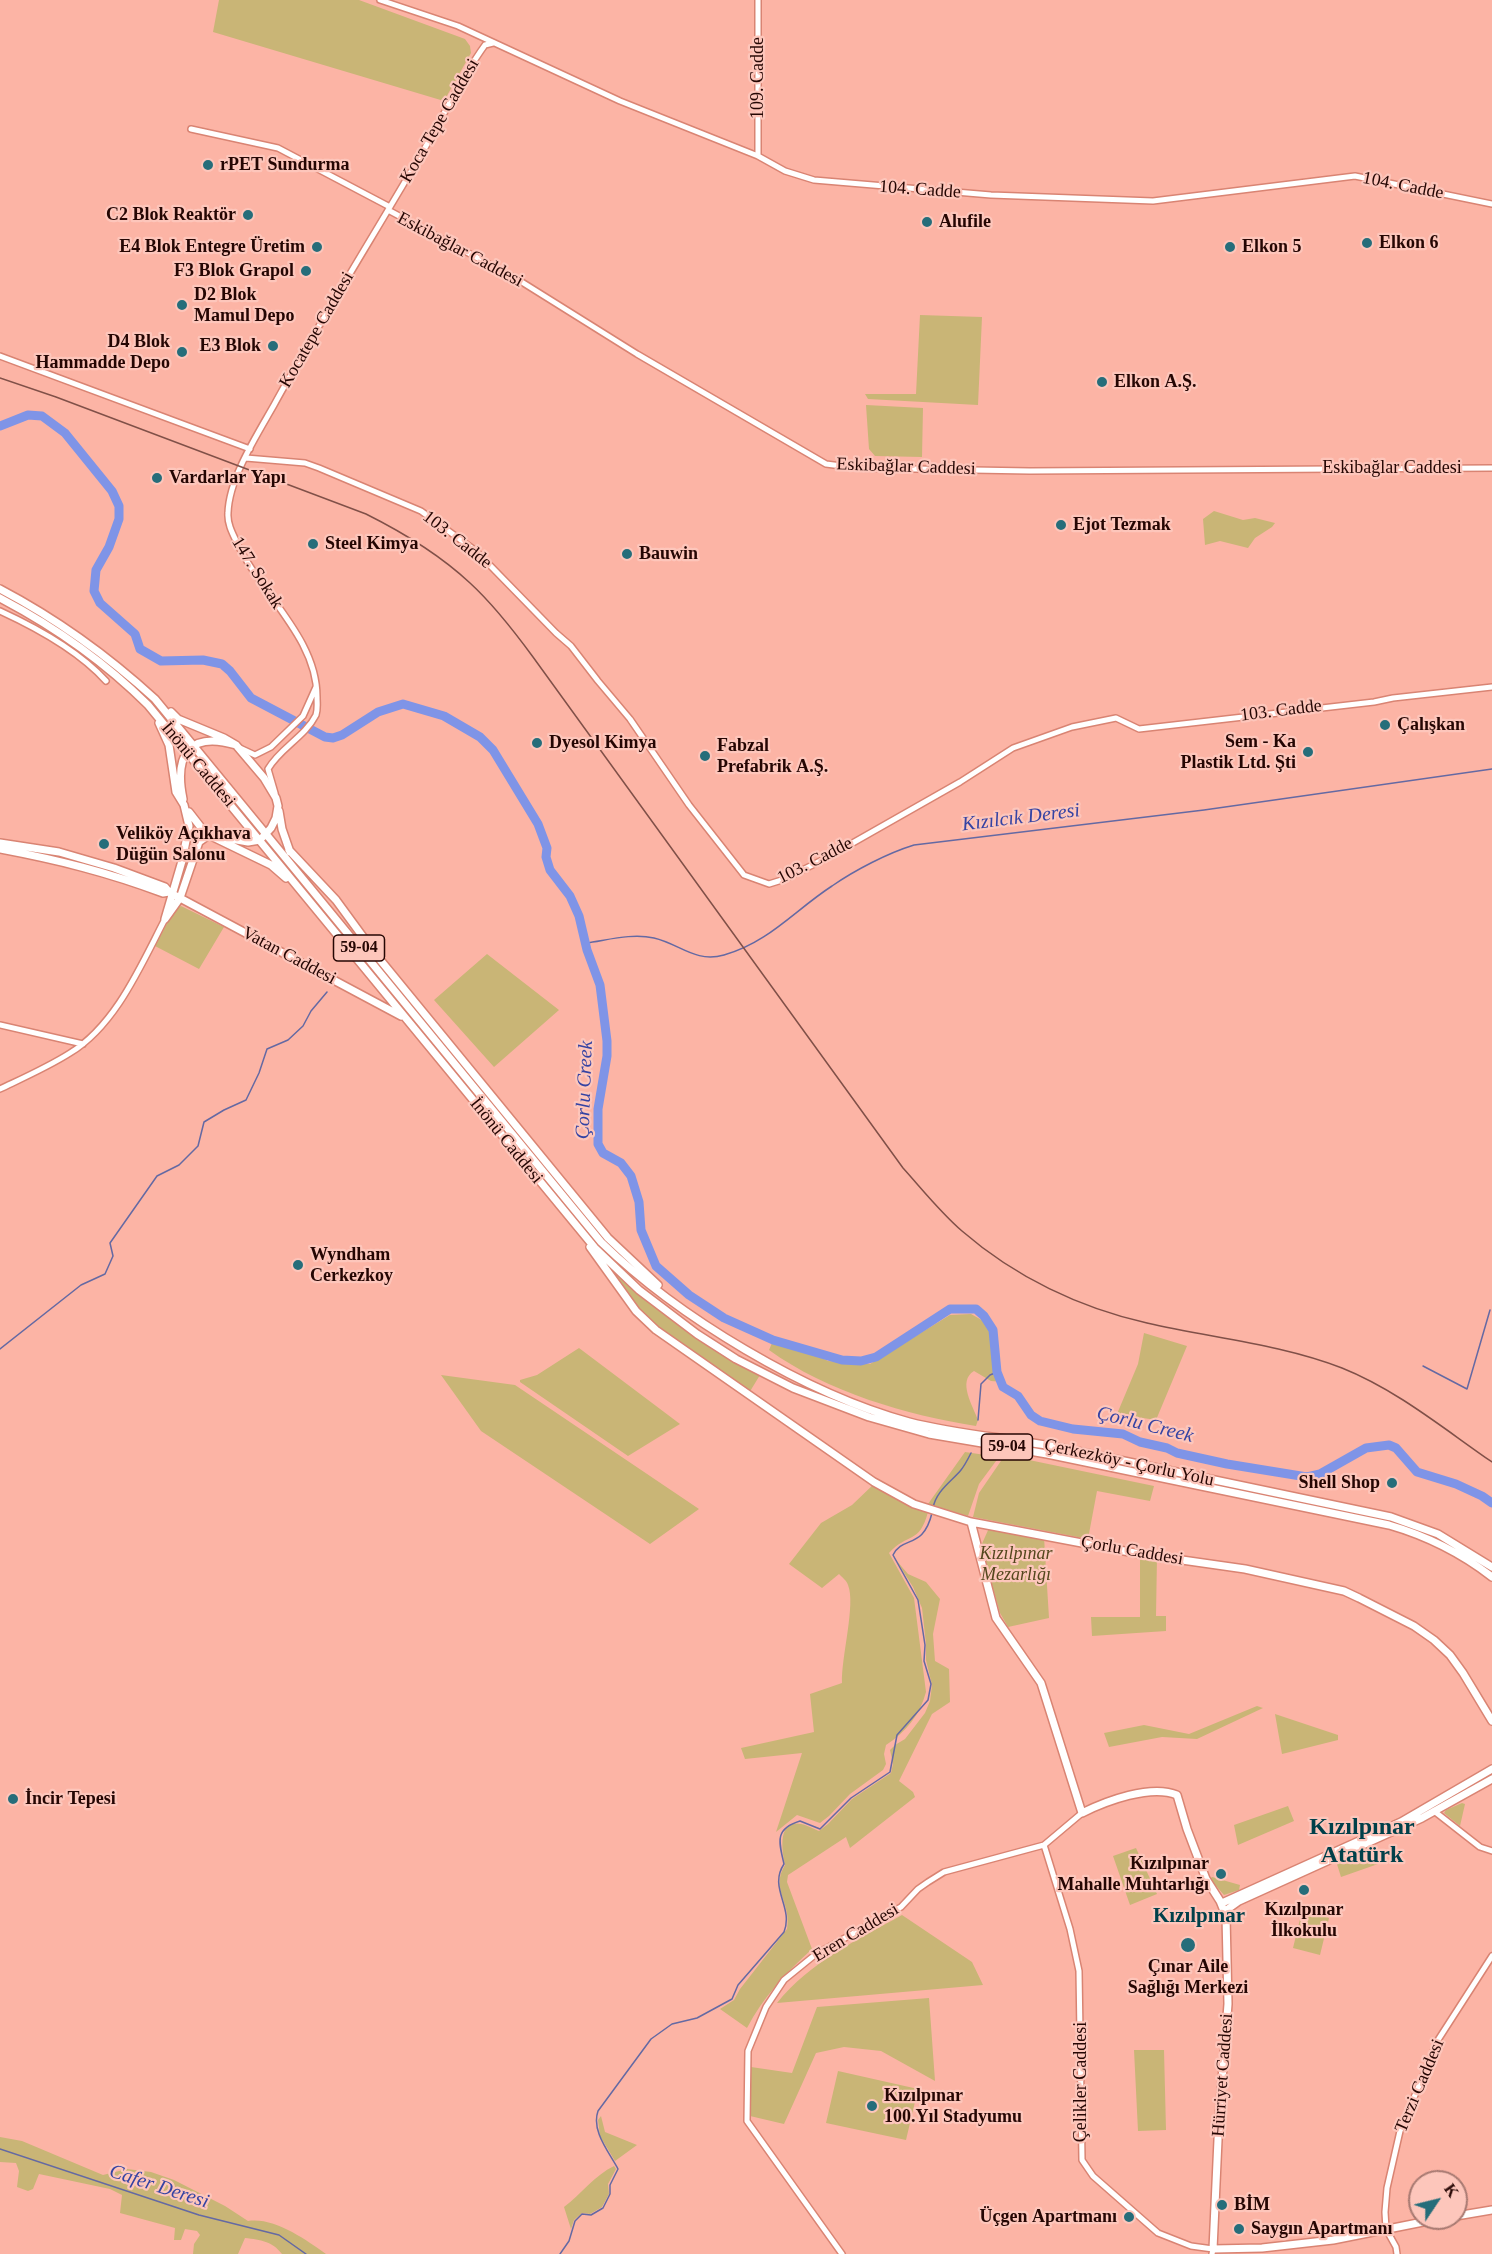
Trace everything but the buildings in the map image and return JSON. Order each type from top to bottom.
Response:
[{"type":"main road","name":"59-04","points":[[0,589],[67,627],[104,653],[155,699],[266,834],[324,912],[602,1242],[645,1281],[704,1323]]},
{"type":"main road","name":"İnönü Caddesi","points":[[0,598],[62,634],[99,660],[148,705],[260,840],[324,912],[409,1022],[570,1217]]},
{"type":"main road","points":[[155,699],[178,718],[236,745],[264,778],[276,798],[289,850],[324,912]]},
{"type":"main road","points":[[148,705],[166,735],[176,792],[203,830],[271,865],[324,912]]},
{"type":"main road","points":[[165,919],[170,893],[182,861],[189,826],[179,777],[181,762],[187,751],[205,741],[219,740],[236,745]]},
{"type":"main road","points":[[165,919],[180,898],[199,842],[209,835],[248,842],[260,840],[276,818],[276,798]]},
{"type":"main road","name":"Vatan Caddesi","points":[[0,843],[59,852],[165,887],[170,893],[393,1010],[409,1022]]},
{"type":"main road","name":"Vatan Caddesi","points":[[0,849],[59,860],[123,878],[163,893],[170,893]]},
{"type":"main road","points":[[289,850],[336,900],[377,956],[608,1238],[649,1277],[704,1323]]},
{"type":"main road","name":"59-04","points":[[570,1217],[639,1290],[736,1359],[793,1388],[908,1430],[1047,1454],[1389,1525],[1435,1541],[1472,1562],[1492,1577]]},
{"type":"main road","name":"Çorlu Caddesi","points":[[570,1217],[612,1280],[636,1311],[656,1330],[874,1482],[914,1504],[971,1522],[1157,1557],[1245,1569],[1344,1591],[1414,1626],[1434,1640],[1450,1655],[1463,1673],[1492,1721]]},
{"type":"main road","name":"Çerkezköy - Çorlu Yolu","points":[[704,1323],[797,1377],[872,1409],[910,1422],[1048,1446],[1391,1517],[1438,1534],[1492,1567]]},
{"type":"main road","points":[[971,1522],[996,1618],[1041,1683],[1082,1813]]},
{"type":"main road","points":[[1220,1900],[1401,1822],[1492,1769]]},
{"type":"main road","points":[[1225,1911],[1239,1901],[1434,1812],[1492,1779]]},
{"type":"main road","name":"Eren Caddesi","points":[[1082,1813],[1137,1794],[1159,1791],[1177,1796],[1186,1829],[1206,1879],[1220,1900]]},
{"type":"main road","name":"Hürriyet Caddesi","points":[[1213,2252],[1219,2118],[1228,2004],[1225,1911],[1220,1900]]},
{"type":"main road","points":[[1468,2214],[1492,2210]]},
{"type":"main road","points":[[1213,2252],[1333,2240],[1408,2225]]},
{"type":"street","name":"104. Cadde","points":[[380,0],[458,26],[620,101],[758,156],[785,171],[814,180],[860,186],[991,195],[1154,201],[1356,176],[1492,204]]},
{"type":"street","name":"109. Cadde","points":[[758,0],[758,156]]},
{"type":"street","name":"Koca Tepe Caddesi","points":[[390,207],[444,115],[470,65],[485,45],[493,43]]},
{"type":"street","name":"Eskibağlar Caddesi","points":[[191,129],[278,148],[390,207],[517,279],[637,354],[826,464],[857,468],[1030,471],[1492,468]]},
{"type":"street","name":"Kocatepe Caddesi","points":[[246,458],[299,360],[390,207]]},
{"type":"street","points":[[0,356],[250,449]]},
{"type":"street","name":"147. Sokak","points":[[246,458],[231,493],[228,522],[242,553],[258,580],[304,647],[317,684],[317,712],[311,723],[274,759],[268,769],[276,798]]},
{"type":"street","name":"103. Cadde","points":[[246,458],[305,464],[319,468],[421,511],[476,551],[571,646],[630,719],[689,805],[744,875],[769,884],[785,879],[828,857],[967,778],[1013,748],[1072,727],[1116,718],[1139,729],[1192,724],[1228,717],[1492,687]]},
{"type":"street","points":[[0,611],[77,655],[93,666],[106,681]]},
{"type":"street","points":[[236,745],[255,754],[271,747],[303,716],[317,684]]},
{"type":"street","points":[[0,1089],[71,1053],[105,1023],[117,1008],[165,919]]},
{"type":"street","points":[[0,1025],[83,1044]]},
{"type":"street","points":[[1434,1812],[1480,1847],[1492,1851]]},
{"type":"street","name":"Eren Caddesi","points":[[842,2254],[747,2121],[748,2051],[766,2007],[784,1980],[816,1954],[901,1907],[918,1889],[944,1872],[1044,1845],[1082,1813]]},
{"type":"street","name":"Çelikler Caddesi","points":[[1044,1845],[1070,1929],[1079,1971],[1082,2160],[1093,2176],[1158,2233],[1213,2252]]},
{"type":"street","name":"Terzi Caddesi","points":[[1386,2229],[1384,2212],[1387,2188],[1400,2131],[1438,2040],[1492,1956]]},
{"type":"street","points":[[1386,2229],[1396,2247],[1397,2254]]},
{"type":"green space","points":[[219,0],[359,0],[465,39],[470,46],[471,53],[444,101],[213,32]]},
{"type":"green space","points":[[920,315],[982,317],[978,405],[868,399],[865,394],[916,394]]},
{"type":"green space","points":[[866,405],[923,408],[922,457],[875,456],[869,449]]},
{"type":"green space","points":[[1214,511],[1243,520],[1255,518],[1275,523],[1255,538],[1248,548],[1220,541],[1205,545],[1203,519]]},
{"type":"green space","points":[[181,906],[224,927],[199,969],[155,946],[174,910]]},
{"type":"green space","points":[[487,954],[559,1010],[494,1067],[434,1000]]},
{"type":"green space","points":[[612,1271],[669,1316],[760,1375],[749,1393],[672,1341],[654,1326],[623,1291]]},
{"type":"green space","points":[[971,1314],[987,1323],[1003,1382],[991,1381],[974,1371],[969,1375],[966,1387],[978,1420],[976,1426],[868,1400],[816,1378],[769,1350],[772,1343],[805,1349],[828,1361],[870,1364],[950,1315]]},
{"type":"green space","points":[[1144,1333],[1187,1346],[1156,1420],[1117,1414],[1138,1364]]},
{"type":"green space","points":[[579,1348],[680,1424],[628,1456],[520,1382],[520,1380],[537,1375]]},
{"type":"green space","points":[[441,1375],[515,1385],[699,1509],[650,1544],[481,1431]]},
{"type":"green space","points":[[965,1452],[999,1457],[979,1484],[968,1516],[928,1504]]},
{"type":"green space","points":[[1005,1455],[1154,1486],[1150,1501],[1097,1491],[1088,1539],[973,1517],[979,1493]]},
{"type":"green space","points":[[875,1483],[928,1512],[917,1534],[902,1542],[889,1553],[914,1598],[926,1692],[911,1722],[886,1745],[884,1754],[886,1764],[883,1770],[850,1794],[820,1823],[797,1815],[776,1832],[802,1753],[745,1759],[741,1748],[814,1732],[810,1694],[842,1683],[850,1605],[848,1585],[839,1574],[822,1588],[789,1564],[821,1523],[852,1505]]},
{"type":"green space","name":"Kızılpınar Mezarlığı","points":[[989,1528],[1044,1537],[1049,1618],[1008,1627],[1000,1613],[981,1546]]},
{"type":"green space","points":[[1140,1554],[1157,1557],[1156,1616],[1166,1616],[1166,1631],[1092,1636],[1091,1617],[1140,1617]]},
{"type":"green space","points":[[896,1560],[908,1574],[926,1582],[940,1599],[933,1634],[935,1661],[949,1669],[950,1702],[932,1714],[899,1781],[913,1792],[915,1797],[850,1848],[846,1837],[788,1875],[787,1882],[812,1949],[776,1986],[760,2006],[747,2028],[720,2009],[734,2000],[787,1929],[787,1911],[780,1889],[781,1874],[785,1865],[782,1845],[785,1831],[793,1824],[819,1831],[852,1799],[891,1773],[893,1764],[890,1750],[905,1739],[925,1713],[930,1701],[932,1685],[926,1660],[922,1608],[913,1587]]},
{"type":"green space","points":[[1257,1706],[1263,1708],[1197,1739],[1162,1737],[1109,1747],[1104,1733],[1144,1725],[1189,1734]]},
{"type":"green space","points":[[1275,1714],[1338,1735],[1338,1740],[1282,1754]]},
{"type":"green space","points":[[1462,1803],[1465,1804],[1460,1826],[1444,1813]]},
{"type":"green space","points":[[1288,1806],[1294,1821],[1238,1845],[1234,1825]]},
{"type":"green space","points":[[1375,1843],[1378,1864],[1341,1877],[1336,1861]]},
{"type":"green space","points":[[1136,1848],[1157,1894],[1130,1905],[1113,1856]]},
{"type":"green space","points":[[1212,1877],[1240,1885],[1239,1890],[1224,1895],[1210,1879]]},
{"type":"green space","points":[[1302,1911],[1329,1918],[1320,1955],[1293,1948]]},
{"type":"green space","points":[[902,1915],[972,1962],[983,1985],[777,2003],[804,1975],[819,1964],[851,1943]]},
{"type":"green space","points":[[929,1998],[935,2081],[881,2051],[844,2047],[816,2053],[784,2124],[750,2116],[751,2067],[792,2073],[817,2007]]},
{"type":"green space","points":[[1134,2050],[1164,2050],[1166,2130],[1138,2131]]},
{"type":"green space","name":"Kızılpınar 100.Yıl Stadyumu","points":[[838,2071],[918,2089],[906,2140],[826,2123]]},
{"type":"green space","points":[[601,2116],[605,2132],[637,2145],[615,2161],[600,2136],[598,2120]]},
{"type":"green space","points":[[0,2137],[22,2141],[103,2175],[127,2169],[151,2172],[174,2180],[225,2206],[248,2221],[268,2222],[289,2230],[326,2254],[282,2254],[270,2244],[245,2238],[238,2254],[193,2254],[194,2244],[200,2235],[197,2231],[185,2229],[181,2240],[174,2240],[175,2228],[120,2213],[122,2195],[110,2189],[39,2174],[33,2189],[28,2191],[17,2187],[19,2171],[16,2163],[0,2162]]},
{"type":"green space","points":[[614,2166],[616,2169],[608,2184],[609,2194],[602,2207],[590,2214],[582,2213],[574,2220],[571,2229],[564,2207],[594,2180]]},
{"type":"waterway","name":"Çorlu Creek","points":[[0,426],[28,415],[42,416],[65,433],[112,491],[119,506],[119,519],[109,547],[96,570],[94,591],[100,603],[135,634],[140,649],[161,661],[203,660],[222,664],[251,698],[325,737],[333,738],[342,735],[378,712],[403,704],[444,716],[480,737],[493,750],[538,824],[547,848],[546,857],[550,870],[570,896],[579,916],[587,950],[600,985],[607,1056],[598,1109],[598,1144],[603,1153],[621,1163],[631,1176],[639,1202],[641,1230],[656,1266],[689,1295],[724,1318],[773,1340],[842,1360],[861,1361],[876,1357],[950,1309],[976,1309],[984,1316],[993,1330],[997,1372],[1003,1387],[1018,1396],[1031,1415],[1040,1421],[1073,1429],[1123,1434],[1140,1442],[1167,1448],[1177,1453],[1307,1477],[1320,1474],[1366,1448],[1389,1445],[1396,1448],[1417,1472],[1456,1484],[1492,1503]]},
{"type":"waterway","name":"Kızılcık Deresi","points":[[586,943],[637,936],[654,938],[696,955],[714,957],[740,950],[754,943],[851,874],[883,857],[914,845],[1204,810],[1492,769]]},
{"type":"waterway","points":[[0,1349],[81,1285],[105,1274],[113,1256],[110,1243],[157,1176],[179,1165],[198,1146],[204,1122],[246,1100],[267,1049],[288,1040],[303,1026],[311,1011],[327,992]]},
{"type":"waterway","points":[[1423,1366],[1467,1389],[1490,1310]]},
{"type":"waterway","points":[[978,1420],[981,1384],[997,1372]]},
{"type":"waterway","points":[[933,1508],[941,1492],[961,1470],[971,1453]]},
{"type":"waterway","points":[[560,2254],[569,2241],[575,2221],[582,2214],[591,2215],[603,2208],[618,2169],[599,2134],[596,2119],[598,2111],[651,2039],[672,2024],[697,2018],[732,1999],[738,1985],[784,1932],[786,1914],[779,1881],[784,1864],[780,1843],[782,1832],[800,1821],[820,1829],[851,1798],[890,1772],[897,1735],[928,1700],[931,1684],[924,1661],[925,1645],[918,1600],[893,1555],[902,1545],[924,1532],[932,1513]]},
{"type":"waterway","name":"Cafer Deresi","points":[[0,2149],[199,2215],[279,2235],[306,2254]]},
{"type":"railway","points":[[0,378],[366,514],[421,545],[458,572],[487,600],[526,647],[903,1168],[946,1216],[982,1248],[1049,1289],[1097,1309],[1147,1323],[1295,1353],[1342,1368],[1382,1387],[1492,1462]]},
{"type":"place","name":"rPET Sundurma","points":[[208,165]]},
{"type":"place","name":"C2 Blok Reaktör","points":[[248,215]]},
{"type":"place","name":"Alufile","points":[[927,222]]},
{"type":"place","name":"Elkon 6","points":[[1367,243]]},
{"type":"place","name":"E4 Blok Entegre Üretim","points":[[317,247]]},
{"type":"place","name":"Elkon 5","points":[[1230,247]]},
{"type":"place","name":"F3 Blok Grapol","points":[[306,271]]},
{"type":"place","name":"D2 Blok Mamul Depo","points":[[182,305]]},
{"type":"place","name":"E3 Blok","points":[[273,346]]},
{"type":"place","name":"D4 Blok Hammadde Depo","points":[[182,352]]},
{"type":"place","name":"Elkon A.Ş.","points":[[1102,382]]},
{"type":"place","name":"Vardarlar Yapı","points":[[157,478]]},
{"type":"place","name":"Ejot Tezmak","points":[[1061,525]]},
{"type":"place","name":"Steel Kimya","points":[[313,544]]},
{"type":"place","name":"Bauwin","points":[[627,554]]},
{"type":"place","name":"Çalışkan","points":[[1385,725]]},
{"type":"place","name":"Dyesol Kimya","points":[[537,743]]},
{"type":"place","name":"Sem - Ka Plastik Ltd. Şti","points":[[1308,752]]},
{"type":"place","name":"Fabzal Prefabrik A.Ş.","points":[[705,756]]},
{"type":"place","name":"Veliköy Açıkhava Düğün Salonu","points":[[104,844]]},
{"type":"place","name":"Wyndham Cerkezkoy","points":[[298,1265]]},
{"type":"place","name":"Shell Shop","points":[[1392,1483]]},
{"type":"place","name":"İncir Tepesi","points":[[13,1799]]},
{"type":"place","name":"Kızılpınar Mahalle Muhtarlığı","points":[[1221,1874]]},
{"type":"place","name":"Kızılpınar İlkokulu","points":[[1304,1890]]},
{"type":"place","name":"Çınar Aile Sağlığı Merkezi","points":[[1188,1945]]},
{"type":"place","name":"Kızılpınar 100.Yıl Stadyumu","points":[[872,2106]]},
{"type":"place","name":"BİM","points":[[1222,2205]]},
{"type":"place","name":"Üçgen Apartmanı","points":[[1129,2217]]},
{"type":"place","name":"Saygın Apartmanı","points":[[1239,2229]]},
{"type":"district","name":"Kızılpınar Atatürk","points":[[1362,1842]]},
{"type":"district","name":"Kızılpınar","points":[[1199,1917]]}]
